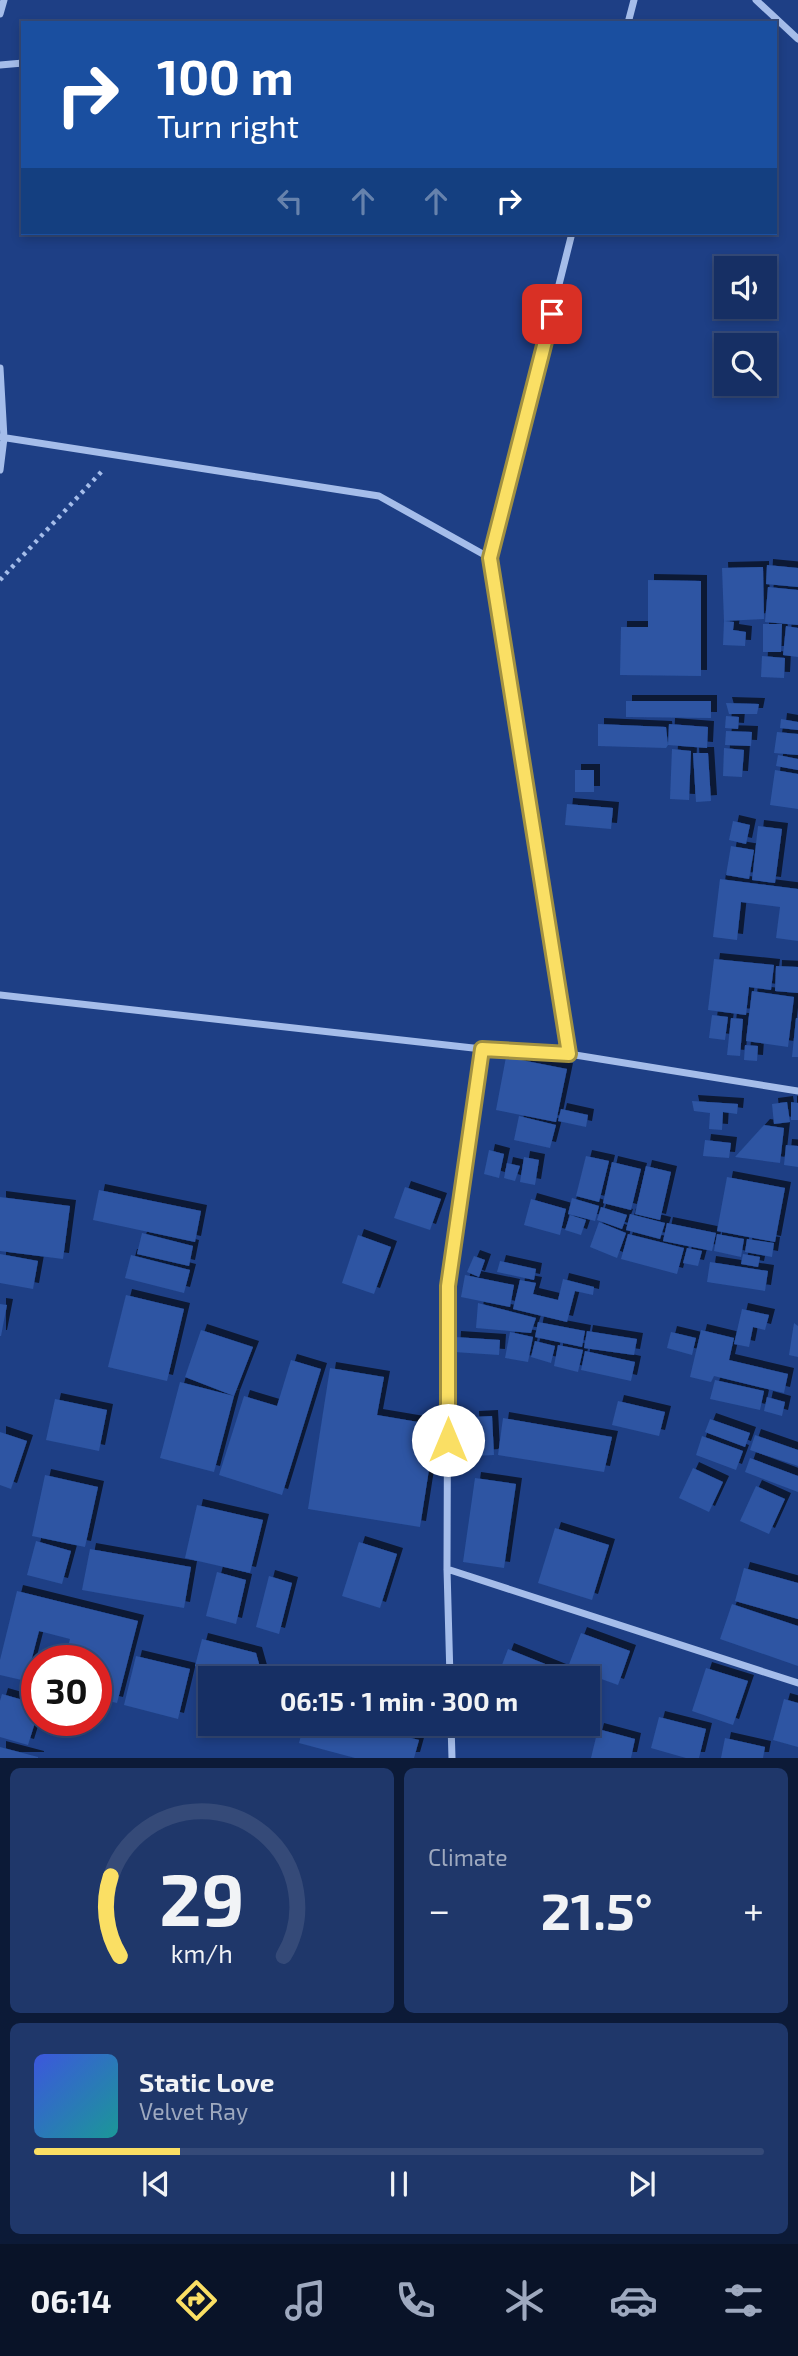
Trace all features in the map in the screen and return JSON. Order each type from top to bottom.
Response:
[{"type":"street","points":[[0,14],[4,0]]},
{"type":"street","points":[[629,21],[634,0]]},
{"type":"street","points":[[755,0],[798,39]]},
{"type":"street","points":[[0,65],[21,63]]},
{"type":"street","points":[[569,1054],[490,558],[571,235]]},
{"type":"street","points":[[0,368],[0,470]]},
{"type":"street","points":[[2,438],[379,496],[490,558]]},
{"type":"street","points":[[0,995],[482,1049],[569,1054],[798,1091]]},
{"type":"street","points":[[450,1666],[447,1569],[448,1286],[482,1049]]},
{"type":"street","points":[[447,1569],[798,1683]]},
{"type":"street","points":[[451,1736],[452,1758]]},
{"type":"path","points":[[0,580],[117,456]]},
{"type":"building","points":[[767,565],[798,568],[798,587],[766,584]]},
{"type":"building","points":[[763,567],[764,619],[724,621],[722,568]]},
{"type":"building","points":[[648,580],[701,581],[701,676],[620,675],[621,627],[648,627]]},
{"type":"building","points":[[768,587],[798,590],[798,625],[765,622]]},
{"type":"building","points":[[724,621],[734,622],[733,630],[746,632],[745,646],[723,645]]},
{"type":"building","points":[[763,624],[782,624],[781,652],[763,652]]},
{"type":"building","points":[[786,626],[798,628],[798,657],[783,655]]},
{"type":"building","points":[[762,656],[785,658],[784,678],[761,677]]},
{"type":"building","points":[[626,701],[711,701],[711,718],[626,717]]},
{"type":"building","points":[[726,703],[759,704],[757,714],[729,714]]},
{"type":"building","points":[[726,716],[739,717],[738,729],[725,728]]},
{"type":"building","points":[[781,719],[798,722],[798,730],[780,728]]},
{"type":"building","points":[[598,724],[666,727],[668,745],[666,748],[598,746]]},
{"type":"building","points":[[669,724],[708,727],[707,748],[668,745]]},
{"type":"building","points":[[726,731],[752,732],[751,746],[725,745]]},
{"type":"building","points":[[777,732],[798,734],[798,755],[774,753]]},
{"type":"building","points":[[724,748],[744,750],[742,777],[723,776]]},
{"type":"building","points":[[672,749],[691,751],[689,800],[670,799]]},
{"type":"building","points":[[693,753],[708,753],[711,801],[696,802]]},
{"type":"building","points":[[778,755],[798,759],[798,770],[776,766]]},
{"type":"building","points":[[575,770],[594,770],[594,792],[575,792]]},
{"type":"building","points":[[775,770],[798,774],[798,809],[770,805]]},
{"type":"building","points":[[567,804],[613,808],[611,829],[565,825]]},
{"type":"building","points":[[733,821],[750,825],[746,844],[729,840]]},
{"type":"building","points":[[758,826],[782,829],[775,883],[752,880]]},
{"type":"building","points":[[731,846],[754,850],[749,879],[726,875]]},
{"type":"building","points":[[720,879],[798,889],[798,941],[776,938],[780,907],[741,902],[737,940],[713,937]]},
{"type":"building","points":[[714,959],[774,965],[771,990],[749,987],[746,1015],[708,1010]]},
{"type":"building","points":[[776,966],[798,967],[798,993],[775,991]]},
{"type":"building","points":[[752,991],[794,997],[788,1047],[746,1041]]},
{"type":"building","points":[[712,1015],[728,1017],[725,1040],[709,1038]]},
{"type":"building","points":[[731,1018],[743,1019],[740,1056],[727,1055]]},
{"type":"building","points":[[796,1018],[798,1057],[792,1057]]},
{"type":"building","points":[[745,1045],[758,1046],[757,1061],[744,1060]]},
{"type":"building","points":[[506,1057],[567,1069],[556,1122],[496,1110]]},
{"type":"building","points":[[692,1101],[738,1104],[737,1114],[723,1112],[722,1130],[709,1129],[710,1113],[694,1111]]},
{"type":"building","points":[[787,1102],[790,1122],[774,1124],[772,1104]]},
{"type":"building","points":[[791,1102],[798,1103],[798,1120],[791,1120]]},
{"type":"building","points":[[561,1109],[588,1115],[586,1127],[558,1121]]},
{"type":"building","points":[[519,1116],[556,1125],[550,1148],[514,1140]]},
{"type":"building","points":[[764,1125],[784,1128],[780,1163],[735,1157]]},
{"type":"building","points":[[705,1140],[731,1143],[729,1158],[703,1156]]},
{"type":"building","points":[[786,1145],[798,1146],[798,1167],[784,1165]]},
{"type":"building","points":[[489,1150],[504,1154],[499,1178],[484,1174]]},
{"type":"building","points":[[586,1156],[609,1161],[599,1202],[576,1196]]},
{"type":"building","points":[[524,1157],[539,1160],[535,1185],[520,1182]]},
{"type":"building","points":[[612,1162],[641,1169],[631,1210],[603,1203]]},
{"type":"building","points":[[507,1163],[520,1166],[515,1181],[504,1178]]},
{"type":"building","points":[[646,1166],[671,1172],[660,1220],[635,1214]]},
{"type":"building","points":[[727,1177],[785,1188],[775,1242],[717,1231]]},
{"type":"building","points":[[405,1187],[441,1199],[430,1230],[394,1218]]},
{"type":"building","points":[[99,1190],[201,1211],[195,1242],[93,1220]]},
{"type":"building","points":[[0,1197],[70,1206],[63,1259],[0,1251]]},
{"type":"building","points":[[572,1198],[599,1206],[595,1221],[568,1214]]},
{"type":"building","points":[[531,1199],[566,1209],[560,1235],[524,1225]]},
{"type":"building","points":[[601,1207],[627,1215],[622,1229],[597,1220]]},
{"type":"building","points":[[630,1214],[665,1223],[660,1239],[626,1230]]},
{"type":"building","points":[[570,1215],[586,1220],[581,1235],[565,1230]]},
{"type":"building","points":[[599,1222],[626,1233],[617,1258],[590,1247]]},
{"type":"building","points":[[667,1223],[716,1233],[712,1251],[663,1241]]},
{"type":"building","points":[[142,1233],[193,1246],[189,1266],[137,1254]]},
{"type":"building","points":[[628,1234],[684,1248],[677,1274],[621,1259]]},
{"type":"building","points":[[717,1234],[744,1239],[741,1257],[714,1251]]},
{"type":"building","points":[[358,1235],[391,1247],[374,1294],[342,1283]]},
{"type":"building","points":[[747,1239],[774,1243],[772,1257],[745,1252]]},
{"type":"building","points":[[687,1248],[702,1251],[698,1266],[683,1263]]},
{"type":"building","points":[[0,1254],[38,1261],[33,1289],[0,1283]]},
{"type":"building","points":[[743,1254],[760,1257],[758,1267],[741,1264]]},
{"type":"building","points":[[131,1255],[190,1270],[184,1293],[125,1278]]},
{"type":"building","points":[[474,1256],[485,1260],[479,1277],[467,1272]]},
{"type":"building","points":[[500,1261],[536,1269],[534,1280],[497,1272]]},
{"type":"building","points":[[710,1262],[768,1271],[765,1291],[707,1282]]},
{"type":"building","points":[[465,1275],[514,1285],[510,1307],[461,1297]]},
{"type":"building","points":[[563,1279],[594,1287],[593,1295],[575,1291],[567,1322],[513,1309],[520,1280],[536,1283],[533,1294],[558,1300]]},
{"type":"building","points":[[126,1295],[184,1309],[167,1381],[108,1367]]},
{"type":"building","points":[[478,1303],[536,1318],[531,1333],[476,1328]]},
{"type":"building","points":[[0,1304],[7,1305],[1,1336],[0,1336]]},
{"type":"building","points":[[742,1309],[769,1315],[765,1330],[753,1327],[749,1347],[734,1344]]},
{"type":"building","points":[[538,1322],[585,1331],[582,1347],[535,1337]]},
{"type":"building","points":[[794,1323],[798,1326],[798,1357],[789,1355]]},
{"type":"building","points":[[201,1330],[253,1347],[234,1396],[185,1377]]},
{"type":"building","points":[[701,1330],[734,1338],[729,1360],[788,1374],[784,1393],[714,1376],[711,1382],[690,1377]]},
{"type":"building","points":[[587,1331],[637,1339],[634,1355],[584,1348]]},
{"type":"building","points":[[510,1332],[533,1337],[528,1362],[505,1358]]},
{"type":"building","points":[[671,1332],[696,1338],[692,1355],[667,1348]]},
{"type":"building","points":[[455,1337],[500,1340],[499,1355],[454,1352]]},
{"type":"building","points":[[535,1341],[555,1346],[551,1363],[531,1357]]},
{"type":"building","points":[[558,1345],[583,1350],[578,1372],[554,1366]]},
{"type":"building","points":[[585,1351],[635,1362],[631,1381],[581,1370]]},
{"type":"building","points":[[291,1360],[321,1369],[282,1495],[219,1475],[244,1396],[277,1406]]},
{"type":"building","points":[[330,1368],[384,1377],[377,1415],[436,1425],[420,1527],[308,1509]]},
{"type":"building","points":[[715,1380],[764,1391],[760,1410],[710,1399]]},
{"type":"building","points":[[180,1382],[234,1396],[214,1472],[160,1458]]},
{"type":"building","points":[[767,1397],[785,1402],[782,1416],[764,1411]]},
{"type":"building","points":[[55,1399],[107,1410],[99,1451],[46,1440]]},
{"type":"building","points":[[618,1401],[665,1412],[659,1436],[612,1425]]},
{"type":"building","points":[[492,1416],[494,1455],[475,1456],[473,1417]]},
{"type":"building","points":[[503,1418],[612,1437],[604,1472],[498,1455]]},
{"type":"building","points":[[710,1419],[750,1433],[745,1447],[705,1432]]},
{"type":"building","points":[[0,1432],[27,1441],[11,1489],[0,1485]]},
{"type":"building","points":[[755,1435],[798,1450],[798,1466],[750,1450]]},
{"type":"building","points":[[702,1436],[743,1451],[736,1470],[696,1455]]},
{"type":"building","points":[[750,1458],[798,1476],[798,1492],[745,1472]]},
{"type":"building","points":[[693,1468],[723,1482],[709,1512],[679,1498]]},
{"type":"building","points":[[45,1475],[98,1487],[85,1547],[32,1536]]},
{"type":"building","points":[[475,1478],[516,1484],[504,1568],[463,1562]]},
{"type":"building","points":[[756,1486],[785,1499],[769,1534],[740,1521]]},
{"type":"building","points":[[197,1505],[263,1520],[250,1573],[185,1558]]},
{"type":"building","points":[[555,1528],[609,1545],[592,1600],[538,1583]]},
{"type":"building","points":[[36,1541],[71,1551],[62,1584],[27,1575]]},
{"type":"building","points":[[359,1542],[397,1554],[380,1608],[342,1596]]},
{"type":"building","points":[[90,1549],[191,1567],[184,1608],[82,1590]]},
{"type":"building","points":[[744,1568],[798,1583],[798,1619],[735,1601]]},
{"type":"building","points":[[217,1572],[246,1580],[236,1624],[206,1616]]},
{"type":"building","points":[[269,1576],[292,1583],[279,1634],[256,1627]]},
{"type":"building","points":[[17,1591],[138,1621],[117,1703],[112,1702],[112,1645],[68,1645],[70,1639],[39,1631],[35,1645],[21,1645],[21,1680],[0,1675],[0,1660]]},
{"type":"building","points":[[732,1604],[798,1626],[798,1666],[720,1639]]},
{"type":"building","points":[[581,1633],[630,1651],[618,1685],[600,1679],[600,1666],[568,1666]]},
{"type":"building","points":[[202,1639],[256,1653],[260,1666],[198,1667],[195,1666]]},
{"type":"building","points":[[508,1649],[550,1666],[502,1666]]},
{"type":"building","points":[[136,1656],[190,1669],[178,1719],[124,1705]]},
{"type":"building","points":[[706,1668],[748,1681],[733,1725],[692,1711]]},
{"type":"building","points":[[2,1694],[21,1699],[21,1736],[31,1736],[28,1745],[0,1737]]},
{"type":"building","points":[[784,1699],[798,1703],[798,1747],[773,1740]]},
{"type":"building","points":[[659,1717],[706,1729],[699,1758],[686,1758],[651,1748]]},
{"type":"building","points":[[600,1730],[635,1739],[631,1758],[591,1758]]},
{"type":"building","points":[[301,1736],[404,1736],[419,1740],[414,1758],[355,1758],[299,1743]]},
{"type":"building","points":[[725,1738],[765,1747],[763,1758],[721,1758]]},
{"type":"building","points":[[0,1747],[38,1757],[38,1758],[0,1758]]},
{"type":"route","points":[[448,1440],[448,1286],[482,1049],[569,1054],[490,558],[552,314]]}]
